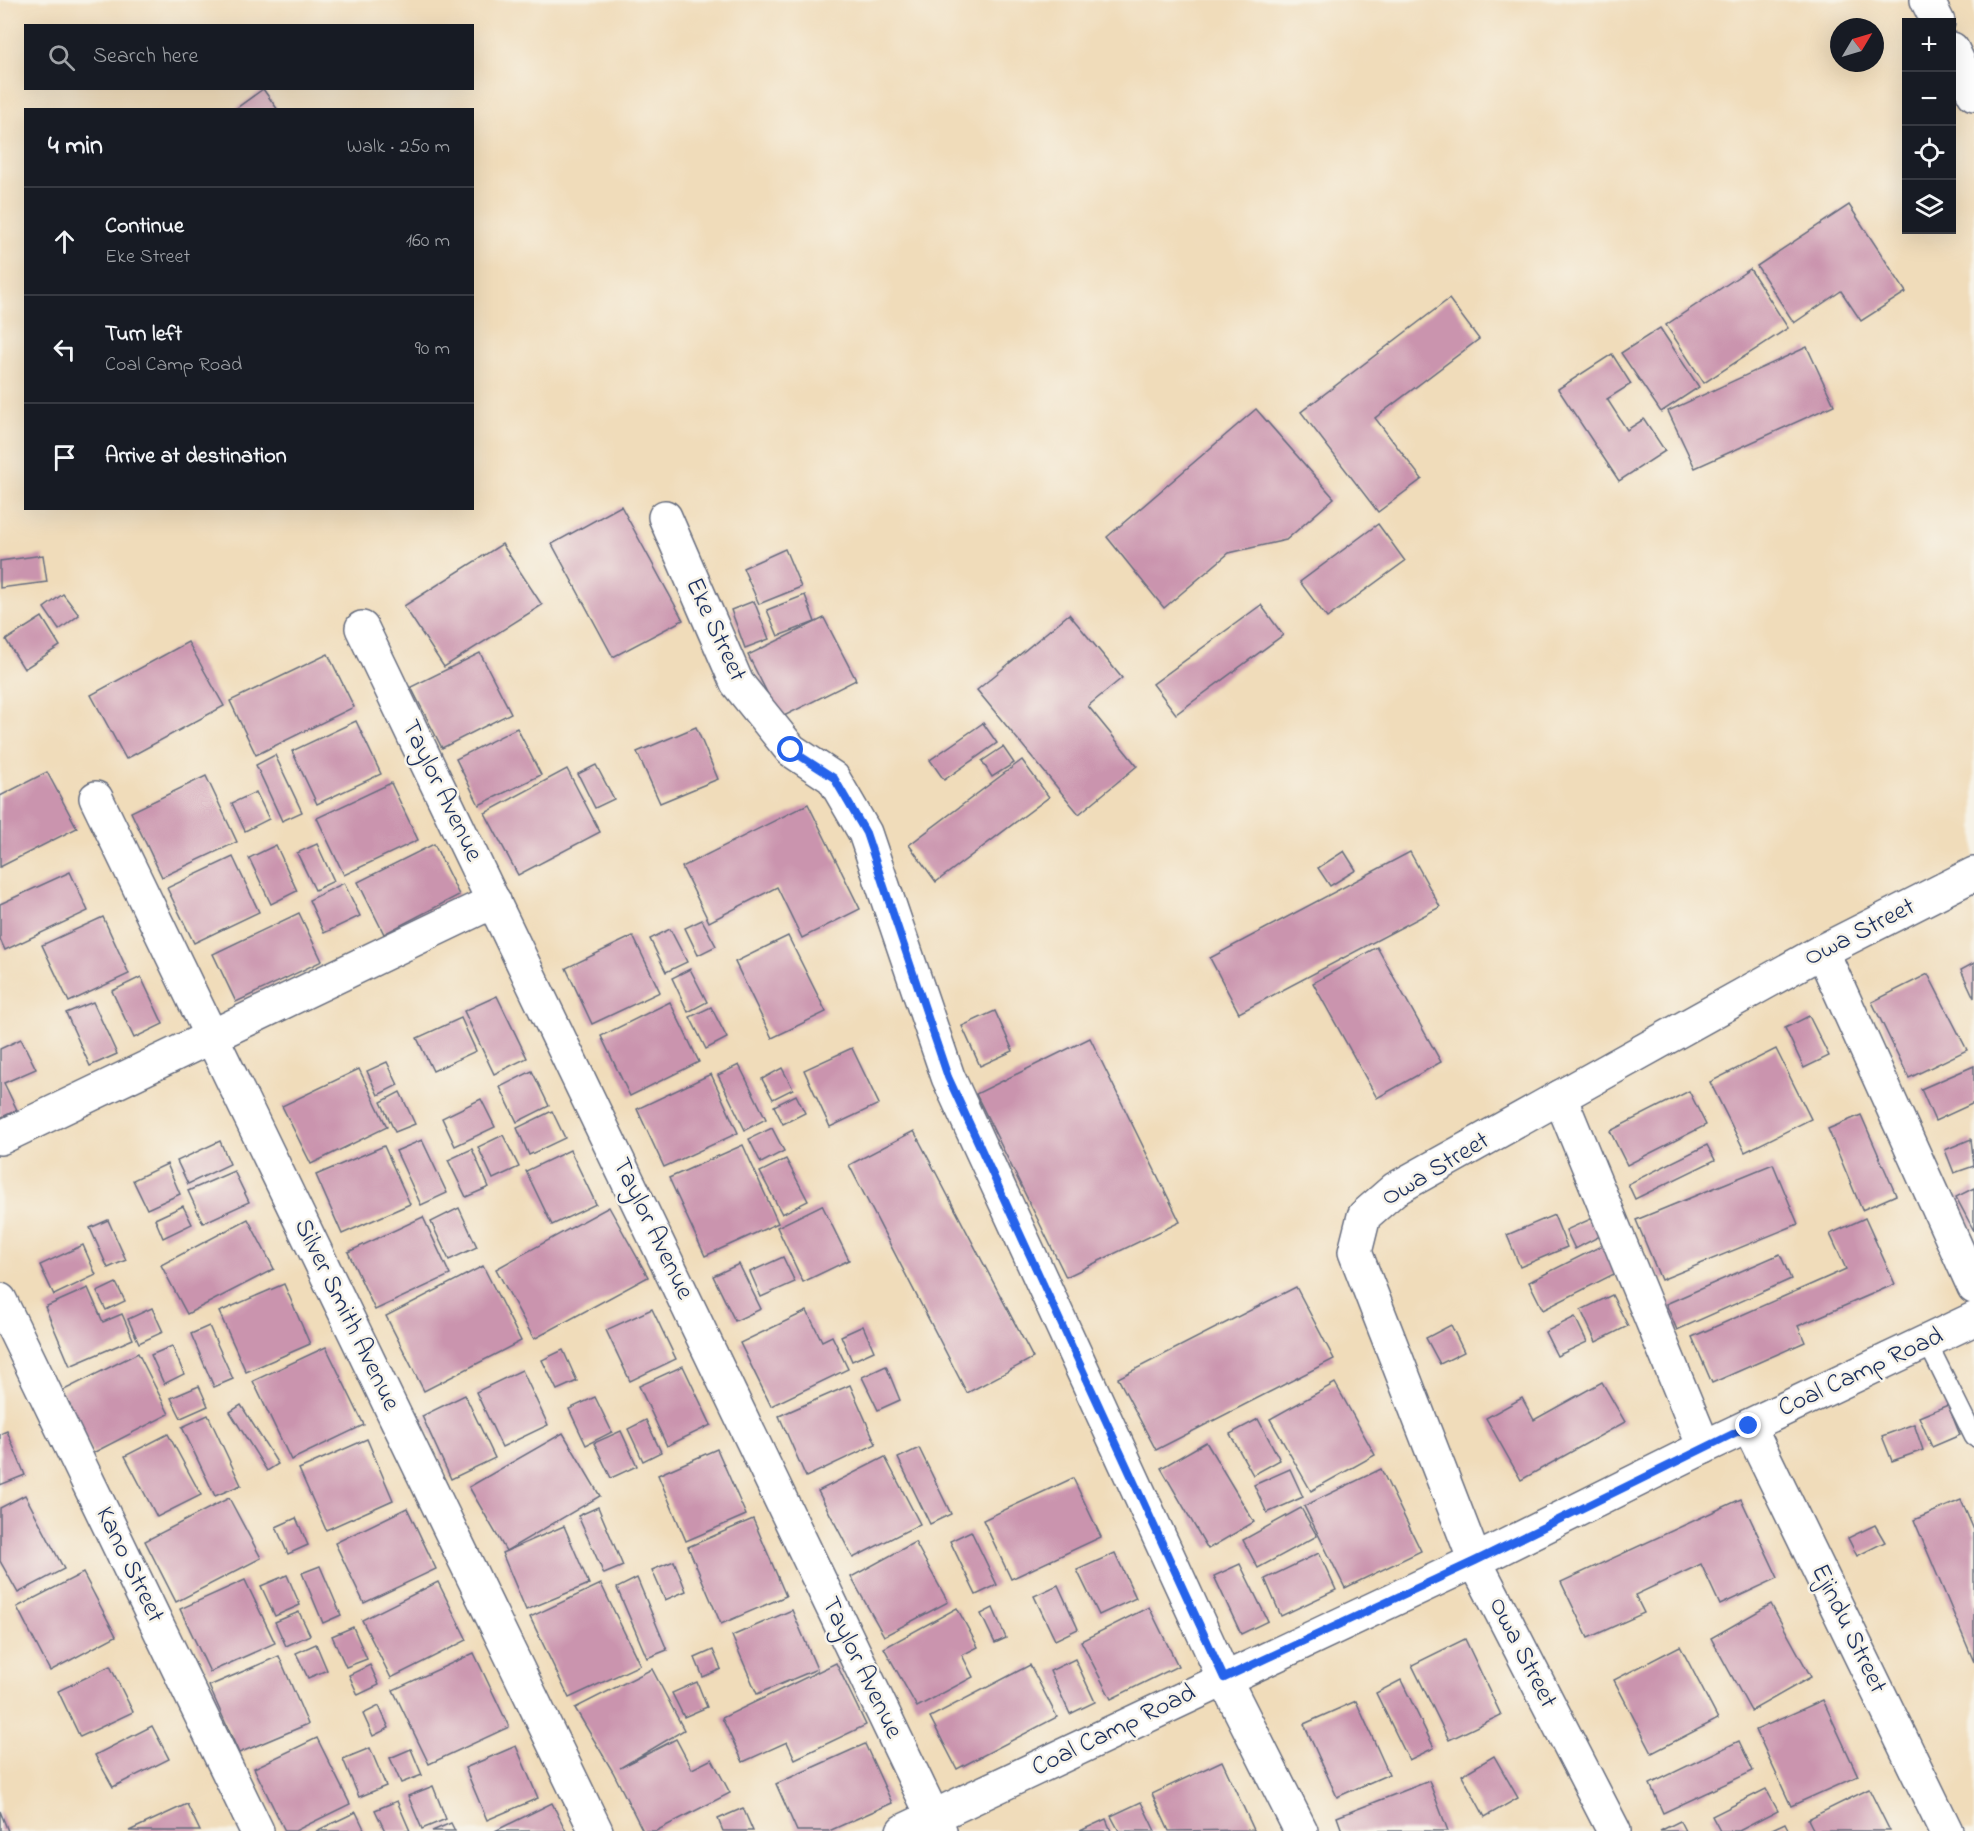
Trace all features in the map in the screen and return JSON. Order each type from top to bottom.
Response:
[{"type":"street","points":[[1927,0],[1936,18]]},
{"type":"street","points":[[1956,57],[1974,94]]},
{"type":"street","name":"Eke Street","points":[[665,517],[737,683],[791,750],[834,778],[866,833],[948,1077],[1224,1678],[1301,1831]]},
{"type":"street","name":"Taylor Avenue","points":[[362,628],[937,1824]]},
{"type":"street","name":"Silver Smith Avenue","points":[[96,798],[597,1831]]},
{"type":"street","name":"Owa Street","points":[[1614,1831],[1475,1561],[1355,1252],[1364,1216],[1395,1189],[1822,951],[1974,874]]},
{"type":"street","points":[[0,1138],[494,901]]},
{"type":"street","points":[[1822,951],[1974,1287]]},
{"type":"street","points":[[1560,1097],[1704,1447]]},
{"type":"street","name":"Kano Street","points":[[0,1300],[257,1831]]},
{"type":"street","name":"Coal Camp Road","points":[[903,1831],[937,1824],[1224,1678],[1475,1561],[1704,1447],[1974,1320]]},
{"type":"street","name":"Ejindu Street","points":[[1749,1426],[1946,1831]]},
{"type":"lane","points":[[1927,1342],[1974,1437]]},
{"type":"building","points":[[264,90],[277,108],[237,108]]},
{"type":"building","points":[[1849,205],[1906,292],[1861,321],[1841,291],[1794,323],[1757,266]]},
{"type":"building","points":[[1750,269],[1788,328],[1704,383],[1666,325]]},
{"type":"building","points":[[1449,299],[1479,339],[1375,418],[1422,479],[1378,512],[1301,412]]},
{"type":"building","points":[[1660,328],[1699,387],[1661,412],[1621,353]]},
{"type":"building","points":[[1807,347],[1834,405],[1695,468],[1668,411]]},
{"type":"building","points":[[1612,354],[1631,384],[1607,399],[1627,430],[1644,419],[1665,451],[1619,481],[1558,389]]},
{"type":"building","points":[[1256,409],[1334,498],[1286,540],[1229,553],[1164,608],[1107,537]]},
{"type":"building","points":[[621,506],[683,620],[613,657],[552,544]]},
{"type":"building","points":[[1378,524],[1405,561],[1327,618],[1300,582]]},
{"type":"building","points":[[502,544],[542,605],[444,667],[404,606]]},
{"type":"building","points":[[785,549],[801,587],[759,604],[743,568]]},
{"type":"building","points":[[43,555],[47,582],[0,588],[0,561]]},
{"type":"building","points":[[63,594],[79,615],[59,630],[44,608]]},
{"type":"building","points":[[805,595],[815,622],[778,636],[767,610]]},
{"type":"building","points":[[754,601],[769,639],[745,648],[731,610]]},
{"type":"building","points":[[1261,605],[1283,635],[1176,714],[1153,684]]},
{"type":"building","points":[[1069,614],[1122,678],[1088,706],[1137,766],[1079,814],[977,690]]},
{"type":"building","points":[[42,617],[60,646],[24,669],[6,640]]},
{"type":"building","points":[[824,618],[856,680],[780,718],[748,655]]},
{"type":"building","points":[[188,642],[224,706],[126,759],[91,695]]},
{"type":"building","points":[[480,653],[511,713],[442,748],[411,687]]},
{"type":"building","points":[[328,654],[354,707],[256,755],[230,701]]},
{"type":"building","points":[[356,721],[381,774],[317,804],[292,751]]},
{"type":"building","points":[[983,723],[997,743],[944,780],[930,760]]},
{"type":"building","points":[[696,727],[718,779],[660,803],[637,752]]},
{"type":"building","points":[[517,728],[541,775],[479,805],[456,759]]},
{"type":"building","points":[[1003,747],[1014,763],[992,777],[982,761]]},
{"type":"building","points":[[275,755],[302,812],[282,821],[256,765]]},
{"type":"building","points":[[1022,760],[1049,797],[936,882],[909,845]]},
{"type":"building","points":[[596,765],[614,799],[595,808],[578,774]]},
{"type":"building","points":[[567,769],[600,832],[518,875],[485,813]]},
{"type":"building","points":[[47,772],[77,828],[0,867],[0,796]]},
{"type":"building","points":[[206,776],[237,842],[162,877],[131,812]]},
{"type":"building","points":[[391,783],[418,840],[344,875],[317,818]]},
{"type":"building","points":[[256,792],[269,819],[245,831],[232,803]]},
{"type":"building","points":[[808,804],[860,909],[802,938],[777,887],[709,922],[682,867]]},
{"type":"building","points":[[317,844],[334,881],[315,890],[297,853]]},
{"type":"building","points":[[434,844],[459,895],[384,934],[358,882]]},
{"type":"building","points":[[276,845],[297,891],[271,904],[249,858]]},
{"type":"building","points":[[1344,851],[1356,870],[1330,886],[1318,868]]},
{"type":"building","points":[[1410,852],[1440,907],[1239,1013],[1210,958]]},
{"type":"building","points":[[233,857],[259,912],[194,943],[167,888]]},
{"type":"building","points":[[70,872],[88,911],[5,950],[0,939],[0,904]]},
{"type":"building","points":[[344,883],[360,916],[324,933],[309,900]]},
{"type":"building","points":[[299,913],[322,961],[236,1002],[213,954]]},
{"type":"building","points":[[103,917],[129,974],[69,1002],[42,945]]},
{"type":"building","points":[[702,920],[716,946],[698,955],[685,928]]},
{"type":"building","points":[[670,929],[687,962],[666,972],[650,939]]},
{"type":"building","points":[[633,936],[660,992],[592,1024],[566,968]]},
{"type":"building","points":[[788,936],[826,1012],[772,1038],[735,962]]},
{"type":"building","points":[[1377,947],[1441,1062],[1377,1098],[1313,983]]},
{"type":"building","points":[[1974,963],[1974,998],[1961,970]]},
{"type":"building","points":[[690,969],[707,1002],[688,1012],[672,978]]},
{"type":"building","points":[[1928,974],[1967,1050],[1909,1078],[1872,1002]]},
{"type":"building","points":[[141,977],[163,1024],[134,1038],[112,991]]},
{"type":"building","points":[[497,996],[527,1058],[494,1074],[464,1011]]},
{"type":"building","points":[[93,1002],[117,1054],[90,1066],[66,1013]]},
{"type":"building","points":[[670,1002],[699,1062],[630,1096],[601,1036]]},
{"type":"building","points":[[711,1007],[727,1038],[706,1049],[690,1017]]},
{"type":"building","points":[[995,1011],[1013,1051],[980,1066],[962,1026]]},
{"type":"building","points":[[1809,1016],[1829,1056],[1804,1068],[1785,1028]]},
{"type":"building","points":[[461,1018],[476,1051],[433,1071],[417,1038]]},
{"type":"building","points":[[1090,1038],[1180,1222],[1066,1277],[976,1094]]},
{"type":"building","points":[[21,1039],[36,1069],[4,1083],[17,1110],[0,1118],[0,1049]]},
{"type":"building","points":[[852,1048],[879,1104],[830,1127],[804,1070]]},
{"type":"building","points":[[1776,1049],[1811,1119],[1745,1152],[1710,1082]]},
{"type":"building","points":[[387,1062],[398,1085],[378,1095],[367,1071]]},
{"type":"building","points":[[739,1065],[766,1119],[745,1130],[718,1075]]},
{"type":"building","points":[[1974,1066],[1974,1103],[1935,1121],[1921,1089]]},
{"type":"building","points":[[782,1068],[793,1089],[773,1099],[762,1079]]},
{"type":"building","points":[[359,1069],[387,1127],[311,1164],[282,1106]]},
{"type":"building","points":[[532,1071],[549,1106],[517,1122],[500,1087]]},
{"type":"building","points":[[711,1074],[738,1133],[664,1167],[637,1109]]},
{"type":"building","points":[[1689,1091],[1706,1125],[1627,1165],[1610,1131]]},
{"type":"building","points":[[400,1092],[415,1124],[395,1132],[381,1102]]},
{"type":"building","points":[[796,1095],[805,1113],[783,1124],[774,1106]]},
{"type":"building","points":[[481,1099],[495,1127],[455,1146],[442,1118]]},
{"type":"building","points":[[552,1111],[565,1138],[529,1155],[517,1128]]},
{"type":"building","points":[[1861,1115],[1896,1195],[1862,1210],[1828,1129]]},
{"type":"building","points":[[772,1128],[784,1151],[761,1163],[749,1139]]},
{"type":"building","points":[[914,1131],[1033,1358],[967,1393],[849,1165]]},
{"type":"building","points":[[503,1135],[519,1167],[493,1179],[478,1147]]},
{"type":"building","points":[[1971,1139],[1974,1166],[1954,1173],[1945,1150]]},
{"type":"building","points":[[422,1140],[447,1193],[421,1205],[396,1151]]},
{"type":"building","points":[[220,1141],[230,1164],[188,1184],[177,1161]]},
{"type":"building","points":[[743,1145],[778,1223],[705,1256],[669,1178]]},
{"type":"building","points":[[1707,1145],[1715,1160],[1635,1199],[1628,1184]]},
{"type":"building","points":[[384,1146],[410,1204],[342,1234],[316,1175]]},
{"type":"building","points":[[472,1149],[489,1187],[466,1197],[448,1160]]},
{"type":"building","points":[[570,1150],[596,1204],[552,1225],[526,1171]]},
{"type":"building","points":[[786,1159],[808,1201],[782,1214],[760,1172]]},
{"type":"building","points":[[167,1164],[180,1194],[147,1209],[133,1180]]},
{"type":"building","points":[[1773,1164],[1798,1224],[1661,1280],[1636,1220]]},
{"type":"building","points":[[234,1171],[249,1202],[203,1223],[188,1191]]},
{"type":"building","points":[[1974,1188],[1974,1231],[1956,1197]]},
{"type":"building","points":[[822,1205],[849,1260],[803,1282],[777,1227]]},
{"type":"building","points":[[183,1206],[192,1224],[163,1238],[155,1219]]},
{"type":"building","points":[[609,1207],[648,1277],[534,1339],[496,1269]]},
{"type":"building","points":[[459,1208],[477,1247],[449,1260],[431,1222]]},
{"type":"building","points":[[1554,1215],[1567,1247],[1520,1267],[1507,1235]]},
{"type":"building","points":[[423,1217],[450,1275],[375,1310],[348,1252]]},
{"type":"building","points":[[1593,1218],[1602,1235],[1575,1249],[1566,1230]]},
{"type":"building","points":[[1865,1218],[1895,1284],[1798,1326],[1805,1342],[1712,1383],[1692,1337],[1846,1269],[1830,1234]]},
{"type":"building","points":[[248,1219],[274,1269],[187,1314],[161,1265]]},
{"type":"building","points":[[108,1220],[126,1260],[108,1268],[90,1228]]},
{"type":"building","points":[[83,1245],[96,1275],[54,1295],[40,1265]]},
{"type":"building","points":[[1603,1245],[1616,1273],[1543,1310],[1529,1282]]},
{"type":"building","points":[[1780,1254],[1791,1279],[1677,1330],[1666,1304]]},
{"type":"building","points":[[783,1257],[795,1282],[761,1297],[750,1272]]},
{"type":"building","points":[[739,1264],[761,1309],[735,1321],[713,1276]]},
{"type":"building","points":[[483,1266],[521,1341],[424,1391],[386,1316]]},
{"type":"building","points":[[116,1283],[125,1301],[106,1310],[97,1292]]},
{"type":"building","points":[[284,1284],[310,1344],[246,1372],[219,1312]]},
{"type":"building","points":[[1296,1287],[1334,1359],[1156,1450],[1118,1378]]},
{"type":"building","points":[[88,1288],[103,1322],[122,1314],[133,1339],[70,1366],[45,1307]]},
{"type":"building","points":[[1612,1295],[1628,1326],[1596,1342],[1581,1310]]},
{"type":"building","points":[[152,1308],[163,1332],[139,1343],[128,1319]]},
{"type":"building","points":[[652,1309],[676,1359],[630,1381],[606,1330]]},
{"type":"building","points":[[807,1311],[822,1341],[832,1336],[848,1369],[771,1406],[740,1343]]},
{"type":"building","points":[[1575,1317],[1587,1342],[1557,1356],[1545,1332]]},
{"type":"building","points":[[1451,1325],[1464,1352],[1440,1364],[1426,1338]]},
{"type":"building","points":[[209,1326],[233,1379],[214,1387],[191,1334]]},
{"type":"building","points":[[863,1326],[874,1351],[852,1361],[841,1336]]},
{"type":"building","points":[[172,1346],[184,1374],[164,1384],[151,1355]]},
{"type":"building","points":[[326,1347],[364,1425],[291,1460],[253,1381]]},
{"type":"building","points":[[563,1350],[577,1381],[557,1390],[542,1360]]},
{"type":"building","points":[[138,1353],[169,1414],[93,1453],[62,1391]]},
{"type":"building","points":[[683,1366],[711,1425],[667,1446],[639,1386]]},
{"type":"building","points":[[886,1366],[900,1400],[878,1410],[862,1377]]},
{"type":"building","points":[[522,1370],[548,1425],[502,1447],[476,1392]]},
{"type":"building","points":[[1602,1382],[1625,1422],[1521,1480],[1486,1418],[1522,1398],[1534,1420]]},
{"type":"building","points":[[1335,1383],[1375,1455],[1311,1491],[1270,1419]]},
{"type":"building","points":[[850,1385],[876,1444],[806,1477],[779,1416]]},
{"type":"building","points":[[199,1386],[208,1406],[181,1418],[171,1398]]},
{"type":"building","points":[[465,1395],[495,1458],[451,1479],[422,1416]]},
{"type":"building","points":[[595,1397],[612,1432],[586,1445],[569,1409]]},
{"type":"building","points":[[241,1405],[278,1464],[267,1471],[230,1412]]},
{"type":"building","points":[[1948,1405],[1960,1435],[1932,1447],[1919,1417]]},
{"type":"building","points":[[208,1415],[241,1485],[215,1496],[182,1427]]},
{"type":"building","points":[[1258,1419],[1280,1460],[1253,1475],[1230,1434]]},
{"type":"building","points":[[646,1420],[661,1452],[643,1461],[628,1429]]},
{"type":"building","points":[[1914,1424],[1923,1450],[1892,1461],[1882,1436]]},
{"type":"building","points":[[7,1431],[25,1475],[0,1485],[0,1434]]},
{"type":"building","points":[[621,1431],[637,1466],[611,1478],[594,1443]]},
{"type":"building","points":[[563,1433],[600,1496],[506,1551],[469,1487]]},
{"type":"building","points":[[168,1434],[201,1495],[157,1517],[125,1456]]},
{"type":"building","points":[[367,1439],[393,1500],[326,1530],[299,1469]]},
{"type":"building","points":[[1206,1442],[1254,1522],[1208,1549],[1161,1468]]},
{"type":"building","points":[[919,1448],[951,1514],[930,1524],[898,1458]]},
{"type":"building","points":[[717,1449],[746,1515],[686,1541],[658,1475]]},
{"type":"building","points":[[885,1457],[920,1524],[853,1558],[818,1491]]},
{"type":"building","points":[[1290,1469],[1303,1497],[1267,1513],[1254,1485]]},
{"type":"building","points":[[1381,1469],[1421,1551],[1345,1588],[1304,1506]]},
{"type":"building","points":[[1073,1478],[1101,1537],[1011,1579],[983,1520]]},
{"type":"building","points":[[25,1495],[64,1569],[18,1593],[0,1561],[0,1508]]},
{"type":"building","points":[[229,1498],[261,1558],[176,1602],[145,1541]]},
{"type":"building","points":[[1741,1499],[1778,1578],[1720,1605],[1701,1564],[1635,1595],[1644,1613],[1588,1638],[1561,1582]]},
{"type":"building","points":[[1961,1500],[1974,1530],[1974,1662],[1914,1520]]},
{"type":"building","points":[[598,1507],[623,1566],[604,1574],[578,1516]]},
{"type":"building","points":[[407,1508],[436,1569],[364,1603],[335,1543]]},
{"type":"building","points":[[1301,1508],[1317,1536],[1258,1568],[1243,1540]]},
{"type":"building","points":[[296,1518],[308,1545],[288,1554],[276,1527]]},
{"type":"building","points":[[753,1519],[786,1596],[721,1624],[688,1547]]},
{"type":"building","points":[[1875,1525],[1885,1542],[1857,1556],[1848,1538]]},
{"type":"building","points":[[564,1526],[589,1584],[526,1610],[502,1553]]},
{"type":"building","points":[[971,1531],[997,1585],[976,1595],[950,1541]]},
{"type":"building","points":[[915,1542],[948,1602],[884,1636],[851,1577]]},
{"type":"building","points":[[1115,1553],[1136,1598],[1099,1615],[1077,1570]]},
{"type":"building","points":[[1319,1553],[1336,1590],[1281,1616],[1265,1579]]},
{"type":"building","points":[[674,1561],[686,1591],[665,1600],[652,1570]]},
{"type":"building","points":[[1240,1564],[1268,1621],[1241,1634],[1214,1576]]},
{"type":"building","points":[[320,1566],[341,1615],[323,1623],[302,1573]]},
{"type":"building","points":[[83,1573],[116,1636],[50,1671],[17,1607]]},
{"type":"building","points":[[287,1575],[300,1605],[275,1616],[261,1586]]},
{"type":"building","points":[[637,1578],[667,1650],[647,1658],[617,1588]]},
{"type":"building","points":[[245,1580],[275,1643],[210,1672],[180,1609]]},
{"type":"building","points":[[438,1582],[467,1640],[391,1678],[362,1620]]},
{"type":"building","points":[[601,1584],[640,1665],[569,1698],[530,1617]]},
{"type":"building","points":[[1058,1585],[1078,1629],[1055,1640],[1034,1596]]},
{"type":"building","points":[[1771,1604],[1811,1677],[1751,1711],[1711,1638]]},
{"type":"building","points":[[1149,1607],[1178,1666],[1111,1699],[1081,1641]]},
{"type":"building","points":[[957,1608],[978,1647],[962,1655],[973,1677],[917,1707],[884,1648]]},
{"type":"building","points":[[993,1608],[1006,1638],[995,1643],[981,1614]]},
{"type":"building","points":[[792,1610],[817,1669],[757,1694],[732,1636]]},
{"type":"building","points":[[299,1612],[310,1635],[286,1646],[275,1622]]},
{"type":"building","points":[[353,1627],[367,1659],[346,1667],[332,1636]]},
{"type":"building","points":[[1465,1639],[1501,1715],[1449,1740],[1412,1665]]},
{"type":"building","points":[[316,1644],[327,1670],[308,1678],[296,1653]]},
{"type":"building","points":[[1680,1646],[1718,1719],[1652,1753],[1614,1680]]},
{"type":"building","points":[[713,1650],[721,1669],[703,1677],[695,1658]]},
{"type":"building","points":[[474,1653],[509,1727],[429,1764],[393,1690]]},
{"type":"building","points":[[279,1656],[308,1724],[239,1753],[209,1686]]},
{"type":"building","points":[[1075,1659],[1095,1702],[1070,1714],[1050,1671]]},
{"type":"building","points":[[836,1663],[866,1725],[795,1759],[787,1742],[743,1762],[722,1718]]},
{"type":"building","points":[[370,1665],[379,1685],[358,1695],[349,1675]]},
{"type":"building","points":[[1030,1665],[1057,1717],[957,1769],[930,1717]]},
{"type":"building","points":[[110,1666],[133,1712],[80,1737],[58,1691]]},
{"type":"building","points":[[652,1669],[684,1730],[620,1768],[676,1739],[692,1769],[712,1759],[730,1793],[656,1831],[643,1831],[613,1772],[575,1708]]},
{"type":"building","points":[[1401,1680],[1434,1748],[1409,1760],[1376,1693]]},
{"type":"building","points":[[697,1682],[707,1707],[684,1717],[672,1693]]},
{"type":"building","points":[[1823,1700],[1858,1776],[1791,1806],[1756,1730]]},
{"type":"building","points":[[1356,1701],[1389,1774],[1337,1797],[1304,1724]]},
{"type":"building","points":[[379,1706],[389,1728],[373,1736],[363,1714]]},
{"type":"building","points":[[152,1726],[169,1759],[113,1787],[95,1755]]},
{"type":"building","points":[[317,1738],[350,1804],[295,1831],[285,1831],[254,1768]]},
{"type":"building","points":[[1739,1741],[1753,1771],[1663,1813],[1650,1784]]},
{"type":"building","points":[[865,1744],[892,1803],[829,1831],[797,1831],[776,1784]]},
{"type":"building","points":[[516,1746],[538,1798],[487,1820],[465,1768]]},
{"type":"building","points":[[370,1748],[386,1786],[359,1797],[343,1759]]},
{"type":"building","points":[[411,1749],[422,1775],[401,1783],[390,1758]]},
{"type":"building","points":[[1494,1756],[1518,1798],[1485,1817],[1462,1775]]},
{"type":"building","points":[[1222,1761],[1254,1830],[1169,1831],[1152,1794]]},
{"type":"building","points":[[1429,1781],[1448,1831],[1342,1831],[1337,1817]]},
{"type":"building","points":[[433,1786],[446,1819],[422,1829],[408,1796]]},
{"type":"building","points":[[1766,1789],[1778,1811],[1739,1831],[1720,1831],[1712,1816]]},
{"type":"building","points":[[1869,1789],[1890,1831],[1814,1831],[1808,1819]]},
{"type":"building","points":[[397,1801],[410,1831],[385,1831],[375,1810]]},
{"type":"building","points":[[1141,1802],[1155,1831],[1119,1831],[1111,1816]]},
{"type":"building","points":[[552,1803],[566,1831],[495,1831]]},
{"type":"building","points":[[187,1804],[200,1831],[129,1831]]},
{"type":"building","points":[[743,1808],[753,1831],[723,1831],[718,1819]]},
{"type":"building","points":[[0,1811],[8,1831],[0,1831]]},
{"type":"building","points":[[356,1812],[365,1831],[316,1831]]},
{"type":"building","points":[[1106,1819],[1111,1831],[1080,1831]]},
{"type":"building","points":[[1680,1821],[1685,1831],[1660,1831]]},
{"type":"building","points":[[451,1823],[455,1831],[432,1831]]},
{"type":"building","points":[[1785,1823],[1789,1831],[1768,1831]]},
{"type":"route","points":[[791,750],[834,778],[866,833],[948,1077],[1224,1678],[1475,1561],[1749,1426]]}]
